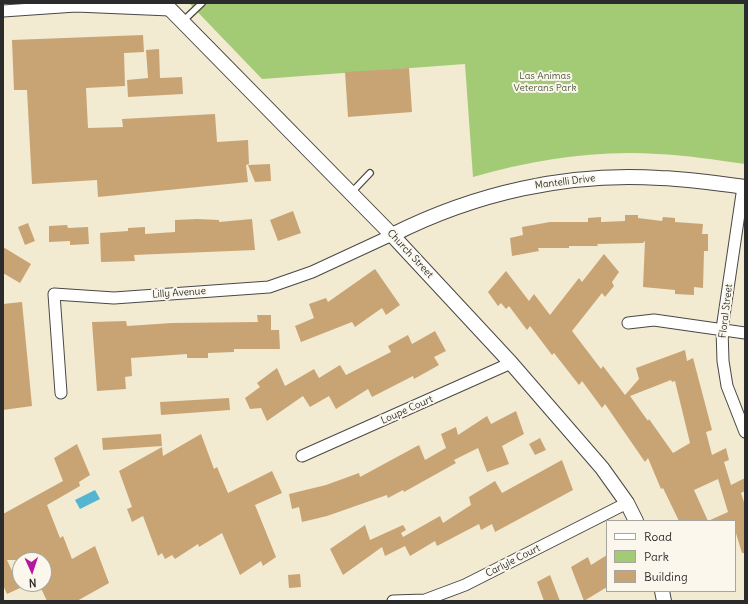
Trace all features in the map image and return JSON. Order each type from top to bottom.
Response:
[{"type":"street","points":[[3,11],[78,4],[167,6]]},
{"type":"street","name":"Church Street","points":[[167,6],[392,234],[511,363],[602,468],[627,503],[636,520]]},
{"type":"street","name":"Mantelli Drive","points":[[392,234],[447,210],[478,200],[508,191],[558,182],[617,177],[660,178],[744,187]]},
{"type":"street","name":"Floral Street","points":[[744,187],[722,329],[723,361],[727,386],[745,432]]},
{"type":"street","name":"Lilly Avenue","points":[[61,393],[54,294],[114,298],[269,287],[312,272],[392,234]]},
{"type":"street","points":[[628,323],[654,320],[745,333]]},
{"type":"street","name":"Loupe Court","points":[[302,456],[511,363]]},
{"type":"street","name":"Carlyle Court","points":[[393,601],[425,600],[465,585],[627,503]]},
{"type":"lane","points":[[182,22],[202,3]]},
{"type":"lane","points":[[351,194],[370,173]]},
{"type":"green space","name":"Las Animas Veterans Park","points":[[189,3],[745,3],[745,164],[701,158],[634,153],[587,155],[541,161],[473,177],[465,64],[262,79]]},
{"type":"water","points":[[95,490],[100,499],[80,509],[75,500]]},
{"type":"building","points":[[143,35],[144,52],[124,53],[125,86],[86,88],[88,128],[123,127],[122,119],[215,114],[217,142],[248,140],[249,164],[246,165],[248,182],[98,197],[97,180],[32,184],[27,90],[14,90],[12,40]]},
{"type":"building","points":[[159,49],[160,78],[182,77],[183,94],[128,97],[127,80],[148,78],[146,50]]},
{"type":"building","points":[[409,68],[412,112],[348,117],[345,72]]},
{"type":"building","points":[[270,164],[271,181],[255,182],[248,165]]},
{"type":"building","points":[[293,211],[301,233],[278,241],[270,220]]},
{"type":"building","points":[[625,215],[638,215],[638,218],[662,221],[663,217],[675,218],[675,222],[703,224],[702,234],[708,234],[708,251],[704,251],[703,288],[694,287],[694,295],[675,294],[675,290],[643,287],[645,241],[643,243],[597,244],[598,246],[569,246],[569,248],[538,248],[539,251],[512,256],[510,238],[523,235],[522,227],[550,222],[588,222],[588,218],[601,217],[601,222],[625,221]]},
{"type":"building","points":[[252,219],[255,250],[134,255],[135,261],[101,262],[100,233],[128,231],[128,228],[145,227],[145,234],[175,232],[175,220],[219,220],[219,222]]},
{"type":"building","points":[[28,223],[35,241],[25,245],[18,227]]},
{"type":"building","points":[[67,225],[68,228],[88,227],[89,244],[70,245],[70,241],[49,242],[49,226]]},
{"type":"building","points":[[3,247],[31,264],[20,283],[3,273]]},
{"type":"building","points":[[604,254],[619,272],[612,282],[614,286],[605,297],[602,293],[572,331],[601,369],[603,366],[625,395],[639,379],[636,368],[685,350],[687,361],[693,358],[712,430],[706,432],[712,455],[726,448],[729,460],[724,462],[731,485],[745,478],[745,491],[741,493],[745,505],[745,553],[742,553],[736,533],[736,520],[710,520],[728,512],[718,479],[694,490],[708,520],[679,520],[663,488],[661,489],[648,458],[645,462],[605,404],[602,408],[582,381],[579,385],[554,353],[552,355],[530,326],[527,330],[509,306],[506,309],[501,303],[498,306],[488,292],[506,271],[529,301],[534,294],[550,315],[579,278],[582,282]],"holes":[[[671,380],[672,382],[675,381],[690,443],[673,453],[649,419],[648,421],[630,396]]]},
{"type":"building","points":[[375,269],[400,305],[386,315],[382,308],[355,327],[352,322],[301,342],[295,326],[314,318],[309,304],[326,298],[328,302]]},
{"type":"building","points":[[22,302],[32,406],[3,410],[3,304]]},
{"type":"building","points":[[257,315],[271,315],[271,330],[279,330],[280,349],[234,349],[234,352],[208,353],[208,358],[187,358],[187,354],[131,358],[132,376],[125,377],[126,389],[97,391],[92,322],[126,321],[127,326],[172,323],[258,322]]},
{"type":"building","points":[[435,331],[446,351],[434,357],[439,365],[414,379],[413,376],[372,397],[368,389],[336,409],[329,396],[310,407],[303,396],[267,421],[261,408],[250,409],[245,398],[260,387],[257,383],[277,368],[285,386],[314,369],[319,378],[340,365],[346,375],[391,352],[388,346],[408,335],[412,344]]},
{"type":"building","points":[[229,398],[230,410],[161,415],[160,402]]},
{"type":"building","points":[[516,411],[524,434],[502,446],[509,464],[487,472],[478,448],[454,460],[456,463],[404,492],[403,490],[388,498],[387,495],[327,516],[302,522],[299,507],[292,509],[289,494],[326,485],[359,473],[360,477],[419,445],[425,460],[446,448],[441,434],[456,427],[458,435],[487,416],[491,424]]},
{"type":"building","points":[[161,434],[162,446],[103,450],[102,438]]},
{"type":"building","points":[[201,434],[214,469],[217,467],[228,493],[272,471],[282,493],[255,505],[276,557],[263,566],[261,561],[240,575],[222,533],[199,547],[198,544],[175,559],[172,555],[165,559],[162,553],[158,556],[143,516],[132,522],[127,509],[132,507],[119,471],[162,447],[163,456]]},
{"type":"building","points":[[540,438],[546,450],[535,455],[529,444]]},
{"type":"building","points":[[77,444],[90,475],[79,482],[80,486],[47,505],[60,538],[63,536],[72,559],[95,546],[109,583],[77,601],[47,601],[43,592],[52,592],[52,552],[12,552],[12,560],[7,560],[12,571],[12,592],[7,594],[3,585],[3,514],[63,481],[54,458]]},
{"type":"building","points":[[562,460],[573,490],[495,532],[492,524],[481,530],[479,524],[437,546],[435,541],[410,556],[405,546],[385,556],[382,547],[343,575],[330,549],[365,525],[370,540],[403,525],[406,530],[401,533],[403,537],[440,516],[443,523],[471,505],[469,497],[495,481],[502,493]]},
{"type":"building","points":[[606,556],[606,588],[584,601],[571,567],[588,557],[591,565]]},
{"type":"building","points":[[300,574],[301,587],[289,588],[288,575]]},
{"type":"building","points":[[550,575],[560,601],[544,601],[537,582]]}]
